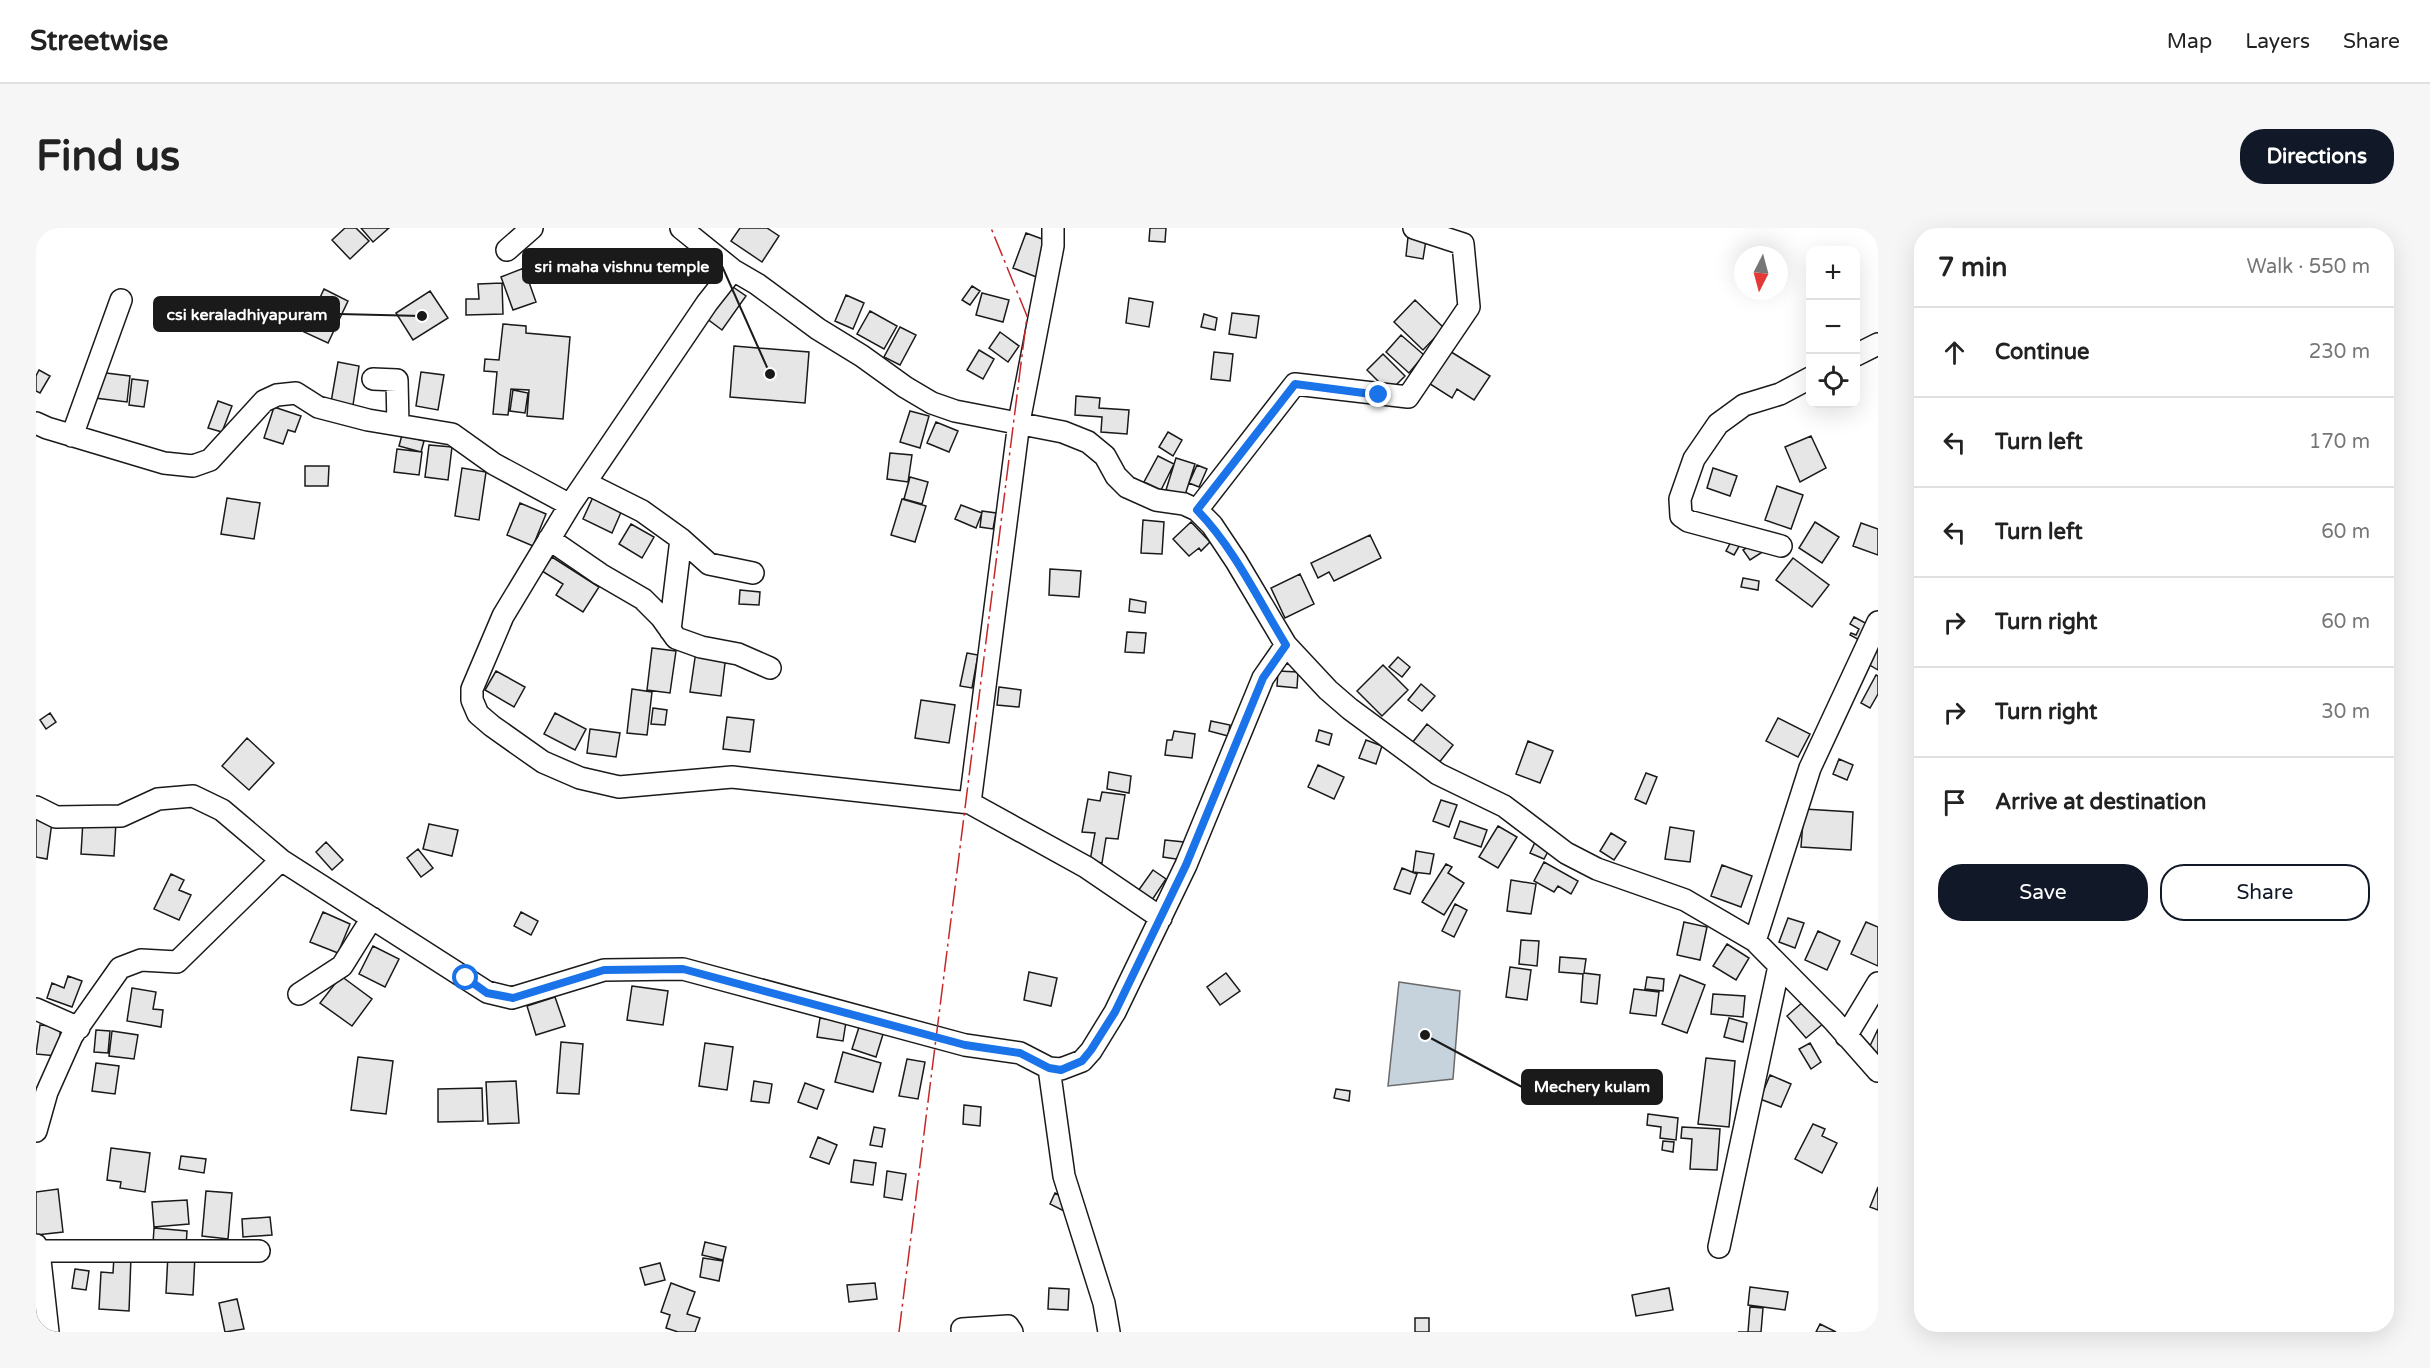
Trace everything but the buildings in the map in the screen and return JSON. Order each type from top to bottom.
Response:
[{"type":"street","points":[[507,250],[532,228]]},
{"type":"street","points":[[681,228],[733,270],[757,284],[904,387],[932,403],[955,411],[1064,432],[1088,442],[1105,456],[1116,476],[1126,487],[1156,500],[1184,504],[1197,510],[1212,525],[1236,561],[1286,645],[1328,690],[1437,774],[1504,806],[1566,853],[1597,869],[1685,900],[1755,941],[1795,980],[1878,1071]]},
{"type":"street","points":[[970,803],[1019,422],[1053,246],[1053,228]]},
{"type":"street","points":[[1197,510],[1295,384],[1408,397],[1469,307],[1463,244],[1414,228]]},
{"type":"street","points":[[733,270],[570,505],[503,616],[472,689],[472,700],[478,714],[543,762],[580,778],[619,787],[732,777],[970,803],[1086,867],[1161,918]]},
{"type":"street","points":[[72,436],[122,300]]},
{"type":"street","points":[[1858,354],[1878,344]]},
{"type":"street","points":[[374,379],[397,380],[398,425]]},
{"type":"street","points":[[1781,546],[1688,521],[1681,516],[1680,499],[1694,459],[1718,424],[1744,405],[1780,394],[1806,380]]},
{"type":"street","points":[[36,423],[164,463],[193,466],[210,460],[264,401],[277,395],[296,393],[318,406],[369,420],[452,434],[494,464],[570,505]]},
{"type":"street","points":[[586,483],[642,511],[681,539],[709,564],[753,573]]},
{"type":"street","points":[[549,539],[600,574],[643,599],[661,617],[676,638],[701,647],[738,654],[770,668]]},
{"type":"street","points":[[670,630],[681,539]]},
{"type":"street","points":[[1755,941],[1810,768],[1878,622]]},
{"type":"street","points":[[36,807],[56,817],[121,816],[158,799],[193,796],[222,810],[281,860],[487,993],[513,998],[604,970],[683,969],[965,1045],[1020,1053],[1049,1068],[1061,1070],[1082,1061],[1115,1012],[1186,865],[1263,678],[1286,645]]},
{"type":"street","points":[[36,1131],[47,1092],[72,1036],[120,968],[141,960],[177,962],[281,860]]},
{"type":"street","points":[[299,994],[342,966],[372,918]]},
{"type":"street","points":[[1719,1247],[1779,966]]},
{"type":"street","points":[[1846,1036],[1878,983]]},
{"type":"street","points":[[36,1009],[79,1028]]},
{"type":"street","points":[[1049,1068],[1064,1176],[1104,1303],[1109,1332]]},
{"type":"street","points":[[48,1332],[38,1248],[259,1251]]},
{"type":"street","points":[[962,1329],[1008,1326],[1012,1332]]},
{"type":"shaded area","points":[[1399,982],[1460,991],[1453,1079],[1388,1086]]},
{"type":"power","points":[[899,1332],[1027,316],[991,228]]},
{"type":"place","name":"csi keraladhiyapuram","points":[[422,316]]},
{"type":"place","name":"sri maha vishnu temple","points":[[770,374]]},
{"type":"place","name":"Mechery kulam","points":[[1425,1035]]},
{"type":"route","points":[[466,978],[487,993],[513,998],[604,970],[683,969],[965,1045],[1020,1053],[1049,1068],[1061,1070],[1082,1061],[1115,1012],[1186,865],[1263,678],[1286,645],[1236,561],[1212,525],[1197,510],[1295,384],[1379,395]]}]
